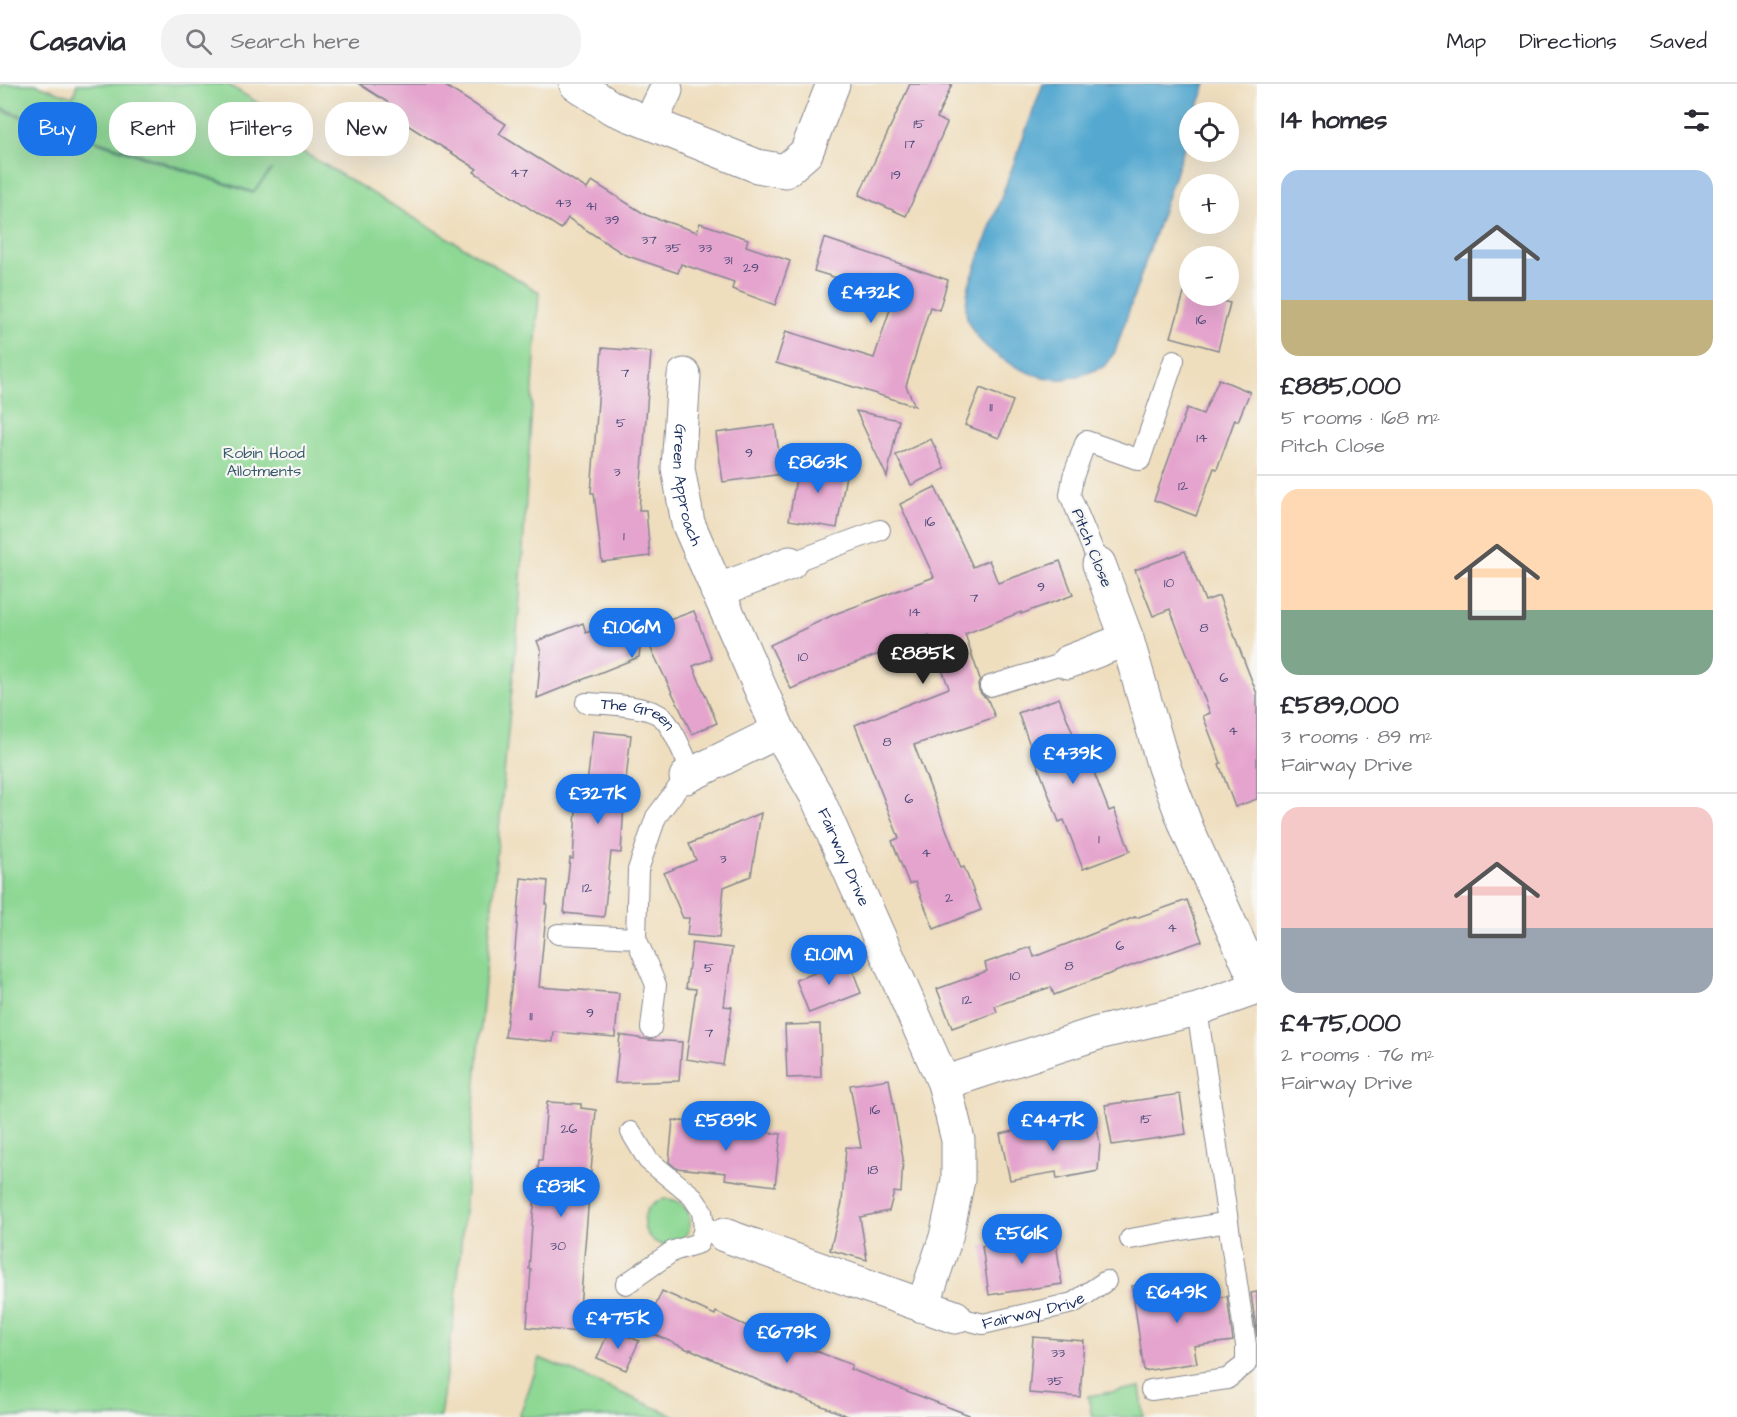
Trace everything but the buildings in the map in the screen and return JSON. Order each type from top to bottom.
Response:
[{"type":"street","points":[[576,84],[612,108],[757,166],[785,171],[806,153],[833,84]]},
{"type":"street","points":[[650,123],[666,90]]},
{"type":"street","name":"Green Approach","points":[[684,375],[678,468],[688,523],[779,731]]},
{"type":"street","points":[[717,591],[790,563]]},
{"type":"street","name":"Pitch Close","points":[[1099,564],[1127,639],[1164,766],[1184,820],[1257,983]]},
{"type":"street","points":[[1068,662],[1127,639]]},
{"type":"street","points":[[689,776],[779,731]]},
{"type":"street","name":"Fairway Drive","points":[[779,731],[816,795],[944,1083],[958,1140],[958,1180],[946,1237],[923,1306]]},
{"type":"street","points":[[944,1083],[1098,1033],[1197,1009],[1257,988]]},
{"type":"street","name":"Fairway Drive","points":[[714,1232],[955,1317]]},
{"type":"lane","name":"Pitch Close","points":[[1099,564],[1070,495],[1073,477],[1086,441],[1140,460],[1174,360]]},
{"type":"lane","points":[[790,563],[880,530]]},
{"type":"lane","points":[[990,686],[1068,662]]},
{"type":"lane","name":"The Green","points":[[586,703],[638,707],[663,717],[681,748],[689,776]]},
{"type":"lane","points":[[651,1028],[656,985],[636,938],[638,870],[656,817],[689,776]]},
{"type":"lane","points":[[558,934],[636,938]]},
{"type":"lane","points":[[1151,1390],[1227,1379],[1246,1364],[1246,1345],[1197,1009]]},
{"type":"lane","points":[[626,1284],[673,1251],[699,1243],[714,1232],[692,1196],[648,1160],[631,1132]]},
{"type":"lane","points":[[1130,1239],[1228,1222]]},
{"type":"lane","name":"Fairway Drive","points":[[955,1317],[983,1324],[1073,1303],[1106,1281]]},
{"type":"green space","name":"Robin Hood Allotments","points":[[2,84],[35,84],[73,97],[77,84],[227,84],[256,102],[208,102],[208,156],[310,156],[539,292],[519,611],[455,1310],[440,1417],[0,1417],[0,110],[18,116],[18,156],[97,156],[97,142],[109,146],[109,156],[140,156],[253,193],[272,169],[253,192],[145,156],[196,156],[196,102],[109,102],[109,144],[97,140],[97,102],[18,102],[18,114],[0,108]]},
{"type":"green space","points":[[667,1199],[683,1206],[690,1222],[683,1238],[667,1245],[651,1238],[644,1222],[651,1206]]},
{"type":"green space","points":[[540,1358],[677,1417],[519,1417]]},
{"type":"green space","points":[[1140,1387],[1144,1417],[1092,1417],[1088,1396]]},
{"type":"water","points":[[1043,84],[1206,84],[1200,102],[1179,102],[1179,162],[1115,352],[1102,368],[1063,379],[1050,378],[1022,370],[995,354],[974,332],[968,321],[966,303],[969,285]]}]
